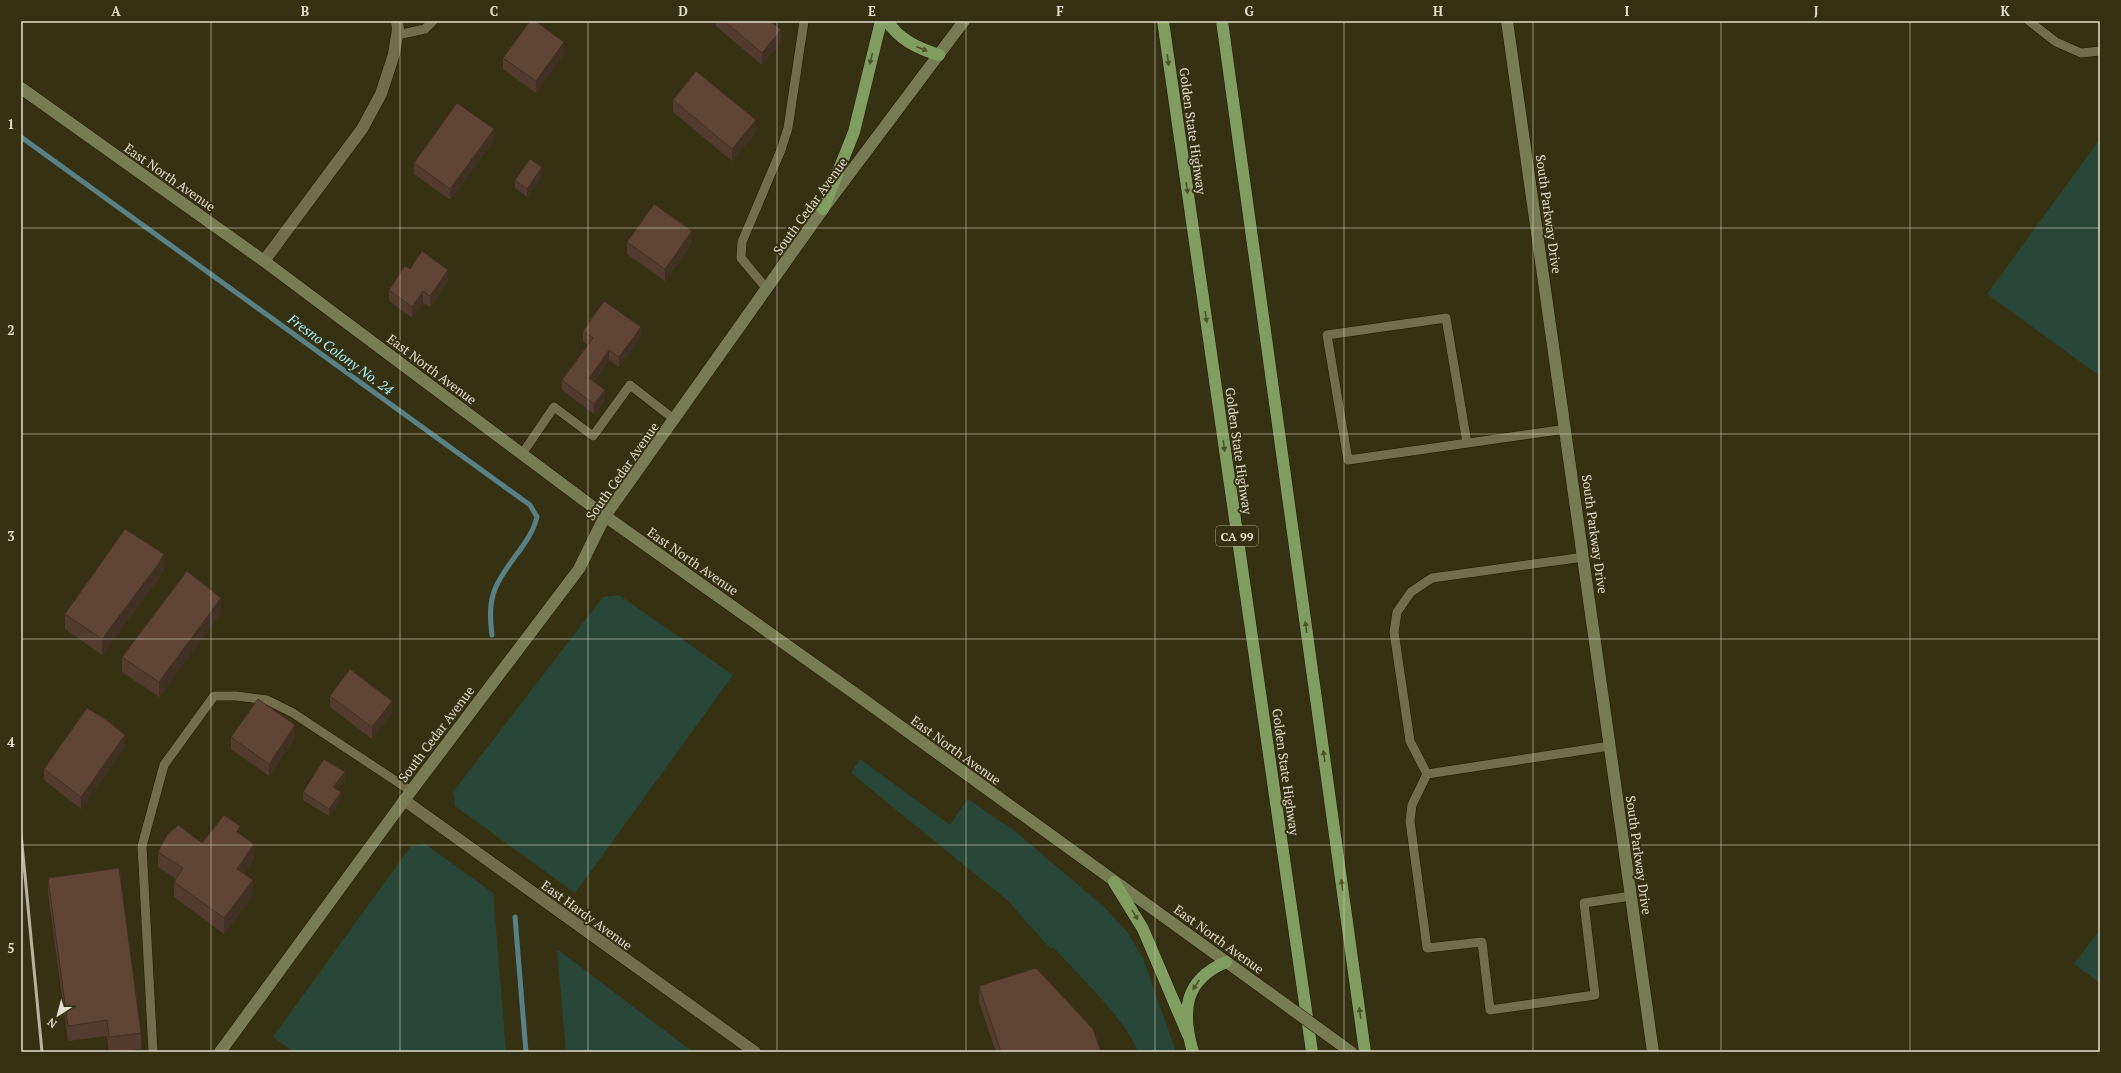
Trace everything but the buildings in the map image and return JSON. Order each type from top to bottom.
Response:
[{"type":"highway","points":[[823,210],[854,132],[881,21]]},
{"type":"highway","points":[[886,21],[904,40],[919,48],[939,55]]},
{"type":"highway","name":"Golden State Highway","points":[[1163,21],[1312,1052]]},
{"type":"highway","points":[[1222,21],[1365,1052]]},
{"type":"highway","points":[[1114,882],[1144,929],[1188,1035],[1193,1052]]},
{"type":"highway","points":[[1188,1035],[1187,1007],[1194,985],[1210,969],[1226,962]]},
{"type":"street","points":[[264,261],[362,129],[382,94],[394,54],[397,35],[397,21]]},
{"type":"street","name":"South Cedar Avenue","points":[[220,1052],[407,795],[579,569],[605,516],[675,420],[823,210],[964,21]]},
{"type":"street","name":"South Parkway Drive","points":[[1507,21],[1566,429],[1653,1052]]},
{"type":"street","name":"East North Avenue","points":[[21,88],[264,261],[605,516],[1351,1052]]},
{"type":"street","name":"East Hardy Avenue","points":[[407,795],[755,1052]]},
{"type":"lane","points":[[397,35],[424,29],[433,21]]},
{"type":"lane","points":[[767,289],[741,258],[742,242],[781,150],[788,128],[804,21]]},
{"type":"lane","points":[[2029,21],[2056,42],[2081,53],[2100,50]]},
{"type":"lane","points":[[1467,443],[1446,318],[1327,335],[1348,460],[1566,429]]},
{"type":"lane","points":[[522,454],[554,407],[593,436],[630,385],[675,420]]},
{"type":"lane","points":[[1427,774],[1410,741],[1405,711],[1394,632],[1397,612],[1400,607],[1411,592],[1432,578],[1584,557]]},
{"type":"lane","points":[[153,1052],[142,846],[164,765],[214,696],[236,696],[267,700],[293,713],[407,795]]},
{"type":"lane","points":[[1427,774],[1610,746]]},
{"type":"lane","points":[[1427,774],[1412,805],[1410,821],[1427,948],[1482,942],[1490,1010],[1596,995],[1584,903],[1631,896]]},
{"type":"green space","points":[[2100,139],[2100,376],[1987,294]]},
{"type":"green space","points":[[619,595],[733,675],[575,893],[455,806],[453,792],[603,597]]},
{"type":"green space","points":[[860,759],[950,825],[968,799],[1017,833],[1104,907],[1128,933],[1143,958],[1176,1052],[1138,1052],[1132,1039],[1123,1026],[1100,998],[1054,948],[1050,948],[1007,900],[851,773]]},
{"type":"green space","points":[[425,844],[493,893],[506,1052],[294,1052],[273,1037],[411,846]]},
{"type":"green space","points":[[2100,929],[2100,983],[2074,964]]},
{"type":"green space","points":[[557,949],[693,1052],[566,1052]]},
{"type":"waterway","name":"Fresno Colony No. 24","points":[[21,137],[530,505],[537,517],[534,527],[524,545],[505,570],[493,594],[490,611],[492,635]]},
{"type":"waterway","name":"Fresno Colony No. 24","points":[[515,917],[526,1052]]},
{"type":"railway","points":[[21,834],[42,1052]]}]
